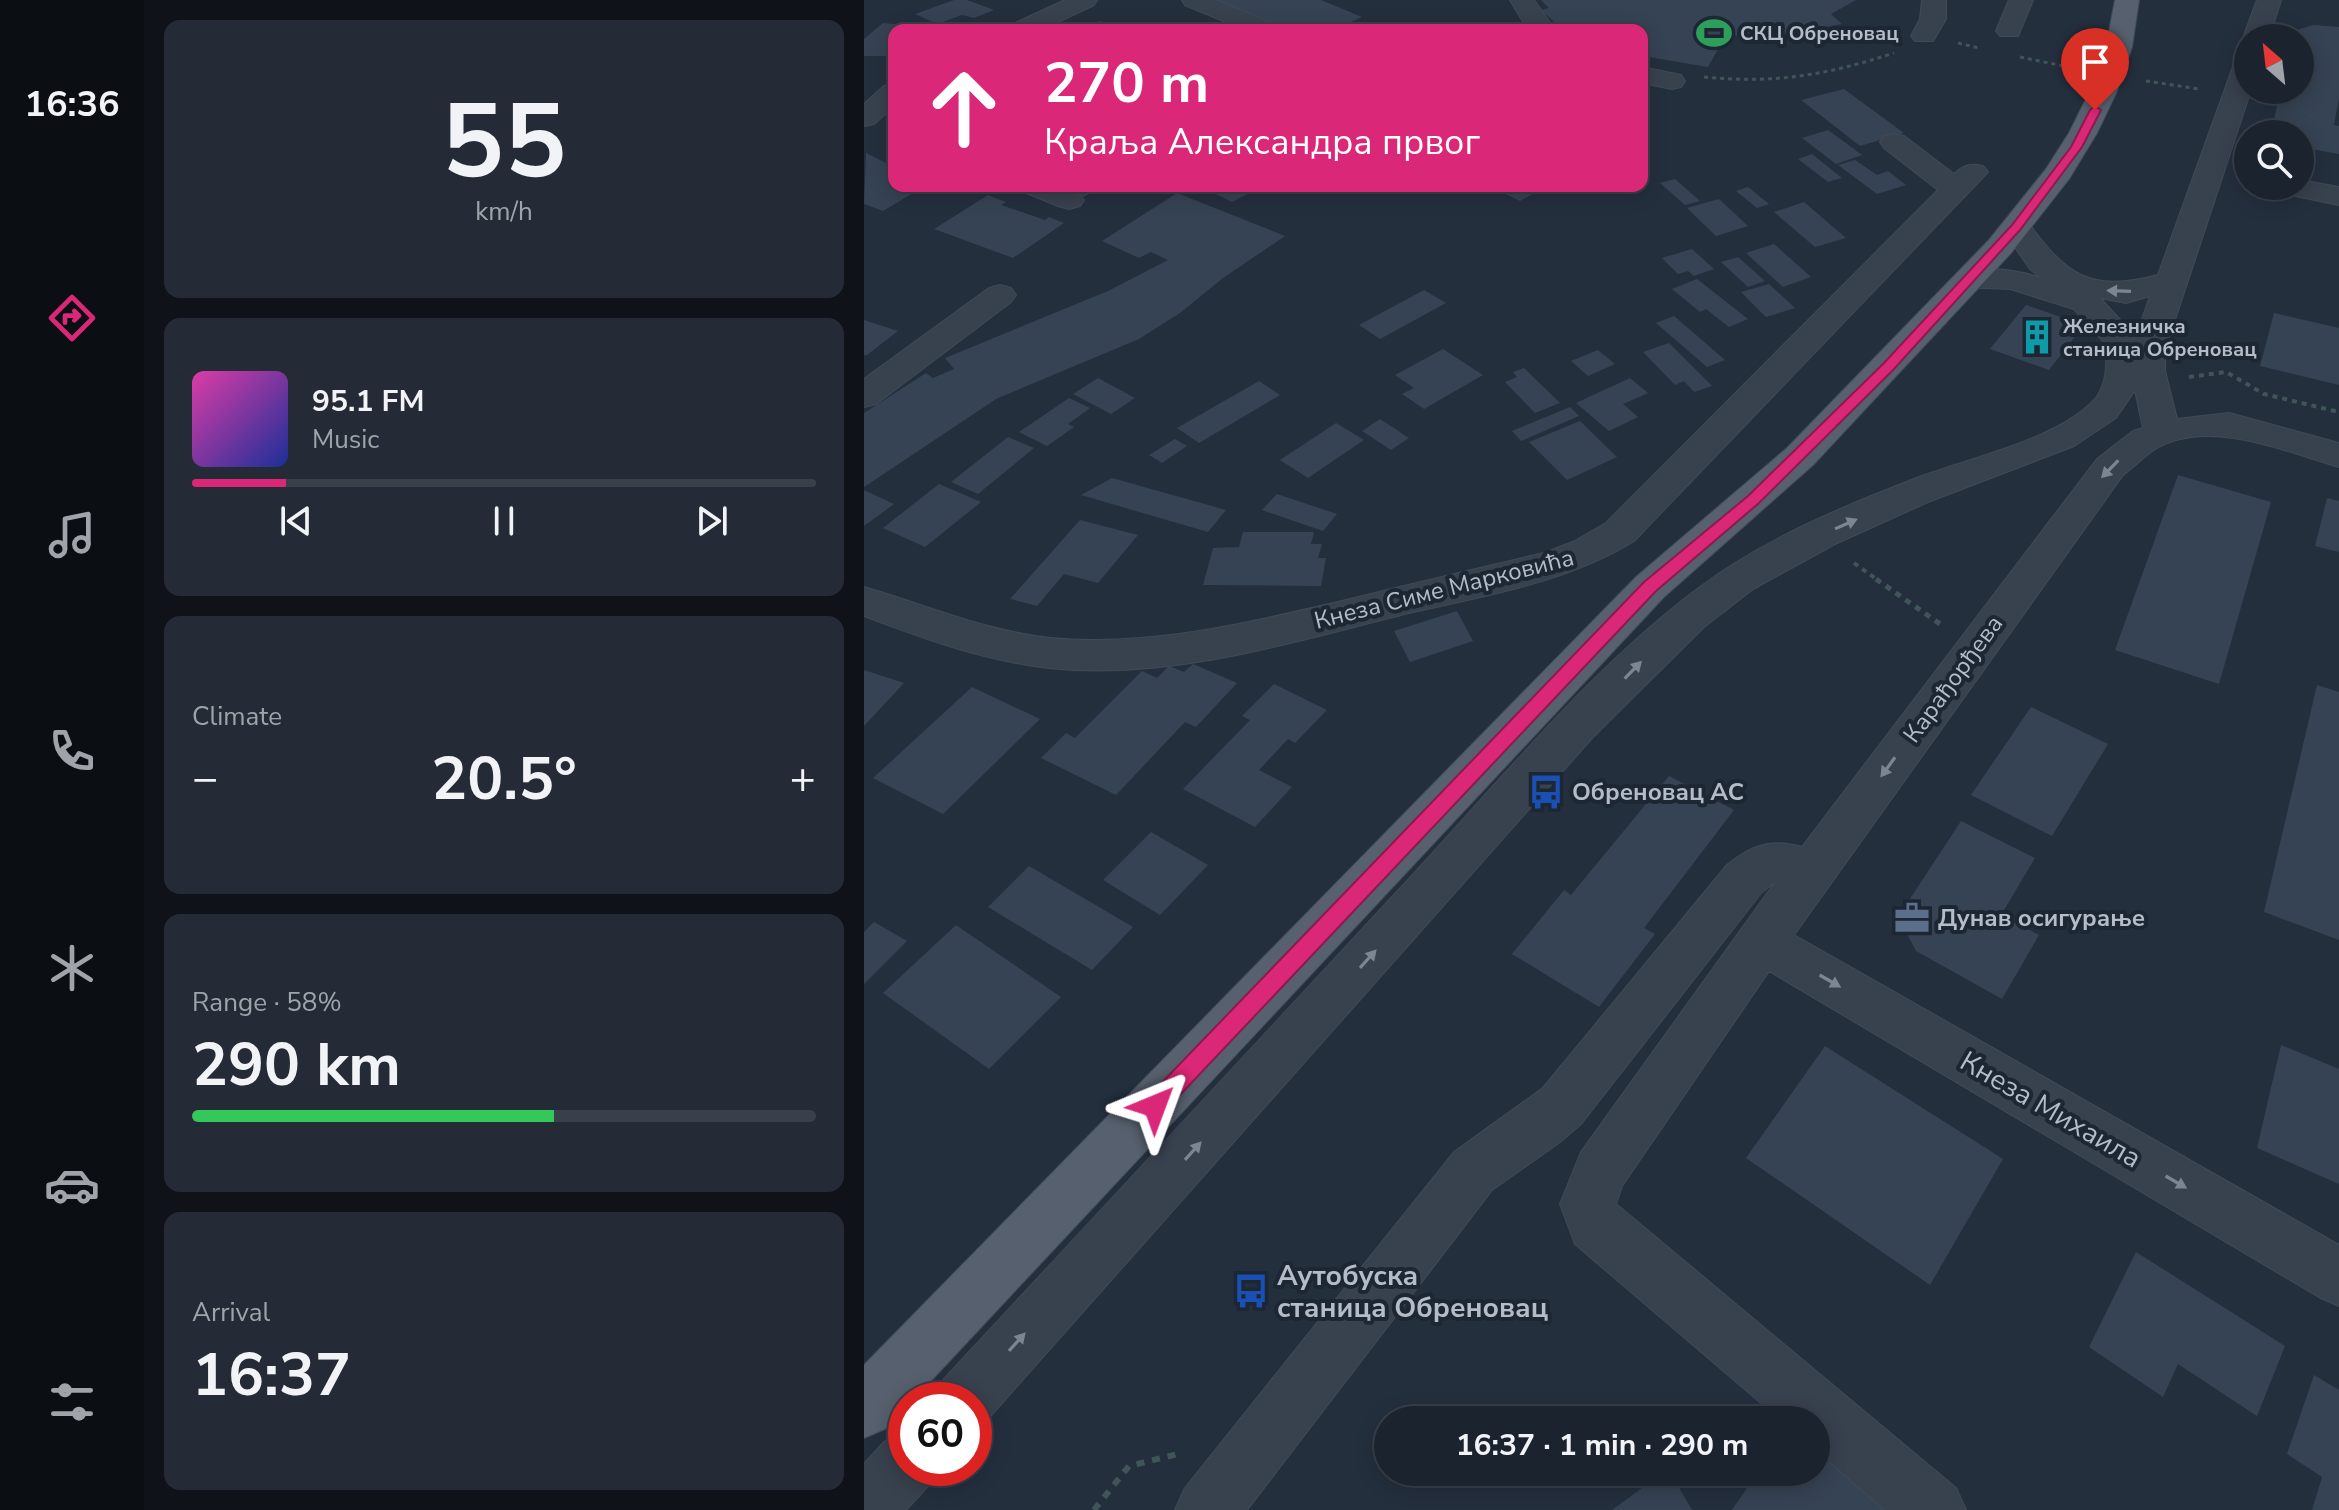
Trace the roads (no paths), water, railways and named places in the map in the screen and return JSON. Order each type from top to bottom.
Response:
[{"type":"main road","points":[[864,1408],[1650,587],[1812,444],[1970,280],[2016,227],[2076,147],[2111,75],[2125,22],[2127,0]]},
{"type":"street","points":[[1033,24],[1085,0]]},
{"type":"street","points":[[1194,0],[1252,24]]},
{"type":"street","points":[[1522,0],[1536,24]]},
{"type":"street","points":[[1924,36],[1933,19],[1934,0]]},
{"type":"street","points":[[2010,43],[2021,0]]},
{"type":"street","points":[[2261,24],[2269,0]]},
{"type":"street","points":[[1648,76],[1672,81]]},
{"type":"street","points":[[887,82],[864,118],[888,128]]},
{"type":"street","points":[[981,1382],[1578,725],[1657,644],[1706,604],[1764,564],[1916,492],[2052,441],[2107,407],[2121,381],[2144,364],[2234,101]]},
{"type":"street","name":"Кнеза Симе Марковића","points":[[864,601],[942,630],[1003,645],[1074,655],[1157,653],[1238,641],[1552,565],[1587,552],[1620,532],[1965,181],[1894,142]]},
{"type":"street","points":[[2314,191],[2339,196]]},
{"type":"street","points":[[1049,192],[1069,200]]},
{"type":"street","name":"Карађорђева","points":[[2016,227],[2033,253],[2144,364],[2229,424],[2339,455]]},
{"type":"street","name":"Карађорђева","points":[[1970,280],[2013,279],[2088,307]]},
{"type":"street","points":[[2066,283],[2126,293],[2172,281]]},
{"type":"street","points":[[864,396],[1000,295]]},
{"type":"street","name":"Карађорђева","points":[[2144,364],[2158,405],[2161,434]]},
{"type":"street","name":"Карађорђева","points":[[1934,1510],[1595,1224],[1588,1204],[1600,1171],[1812,870],[2105,473],[2132,447],[2161,434],[2229,424]]},
{"type":"street","points":[[1207,1510],[1473,1171],[1493,1154],[1545,1123],[1562,1106],[1744,879],[1760,865],[1774,859],[1812,870]]},
{"type":"street","name":"Кнеза Михаила","points":[[1763,942],[2339,1277]]},
{"type":"street","points":[[864,1510],[888,1484]]},
{"type":"place","name":"СКЦ Обреновац","points":[[1714,33]]},
{"type":"place","name":"Железничка станица Обреновац","points":[[2037,337]]},
{"type":"place","name":"Обреновац АС","points":[[1546,792]]},
{"type":"place","name":"Дунав осигурање","points":[[1912,918]]},
{"type":"place","name":"Аутобуска станица Обреновац","points":[[1251,1291]]}]
